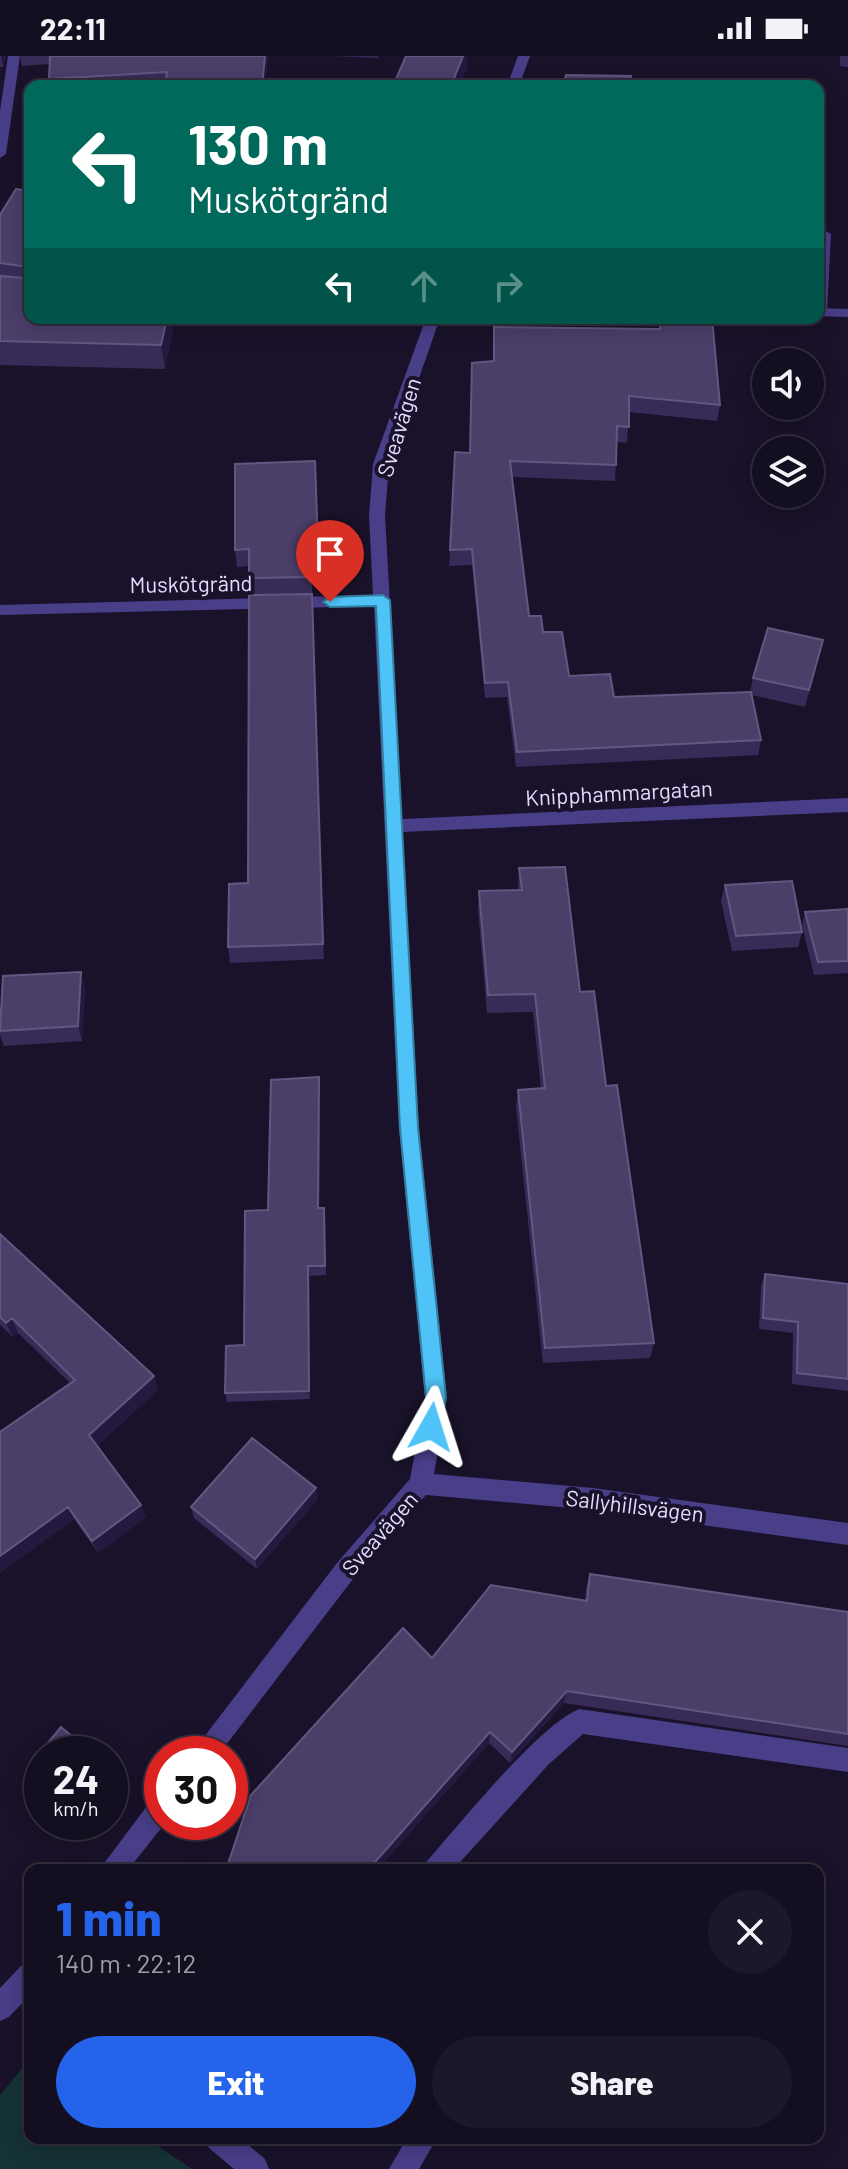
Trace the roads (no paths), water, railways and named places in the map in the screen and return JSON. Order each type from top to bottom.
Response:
[{"type":"street","points":[[0,154],[14,56]]},
{"type":"street","points":[[515,80],[524,56]]},
{"type":"street","points":[[824,312],[848,313]]},
{"type":"street","name":"Sveavägen","points":[[217,1736],[345,1571],[421,1484],[436,1398],[409,1128],[377,516],[381,464],[431,324]]},
{"type":"street","name":"Muskötgränd","points":[[0,610],[383,600]]},
{"type":"street","name":"Knipphammargatan","points":[[393,826],[848,805]]},
{"type":"street","name":"Sallyhillsvägen","points":[[421,1484],[593,1499],[848,1534]]},
{"type":"street","points":[[441,1864],[540,1755],[579,1721],[848,1760]]},
{"type":"street","points":[[117,1864],[144,1830]]},
{"type":"street","points":[[1,2007],[24,1983]]},
{"type":"street","points":[[226,2144],[255,2169]]},
{"type":"street","points":[[403,2169],[419,2144]]}]
